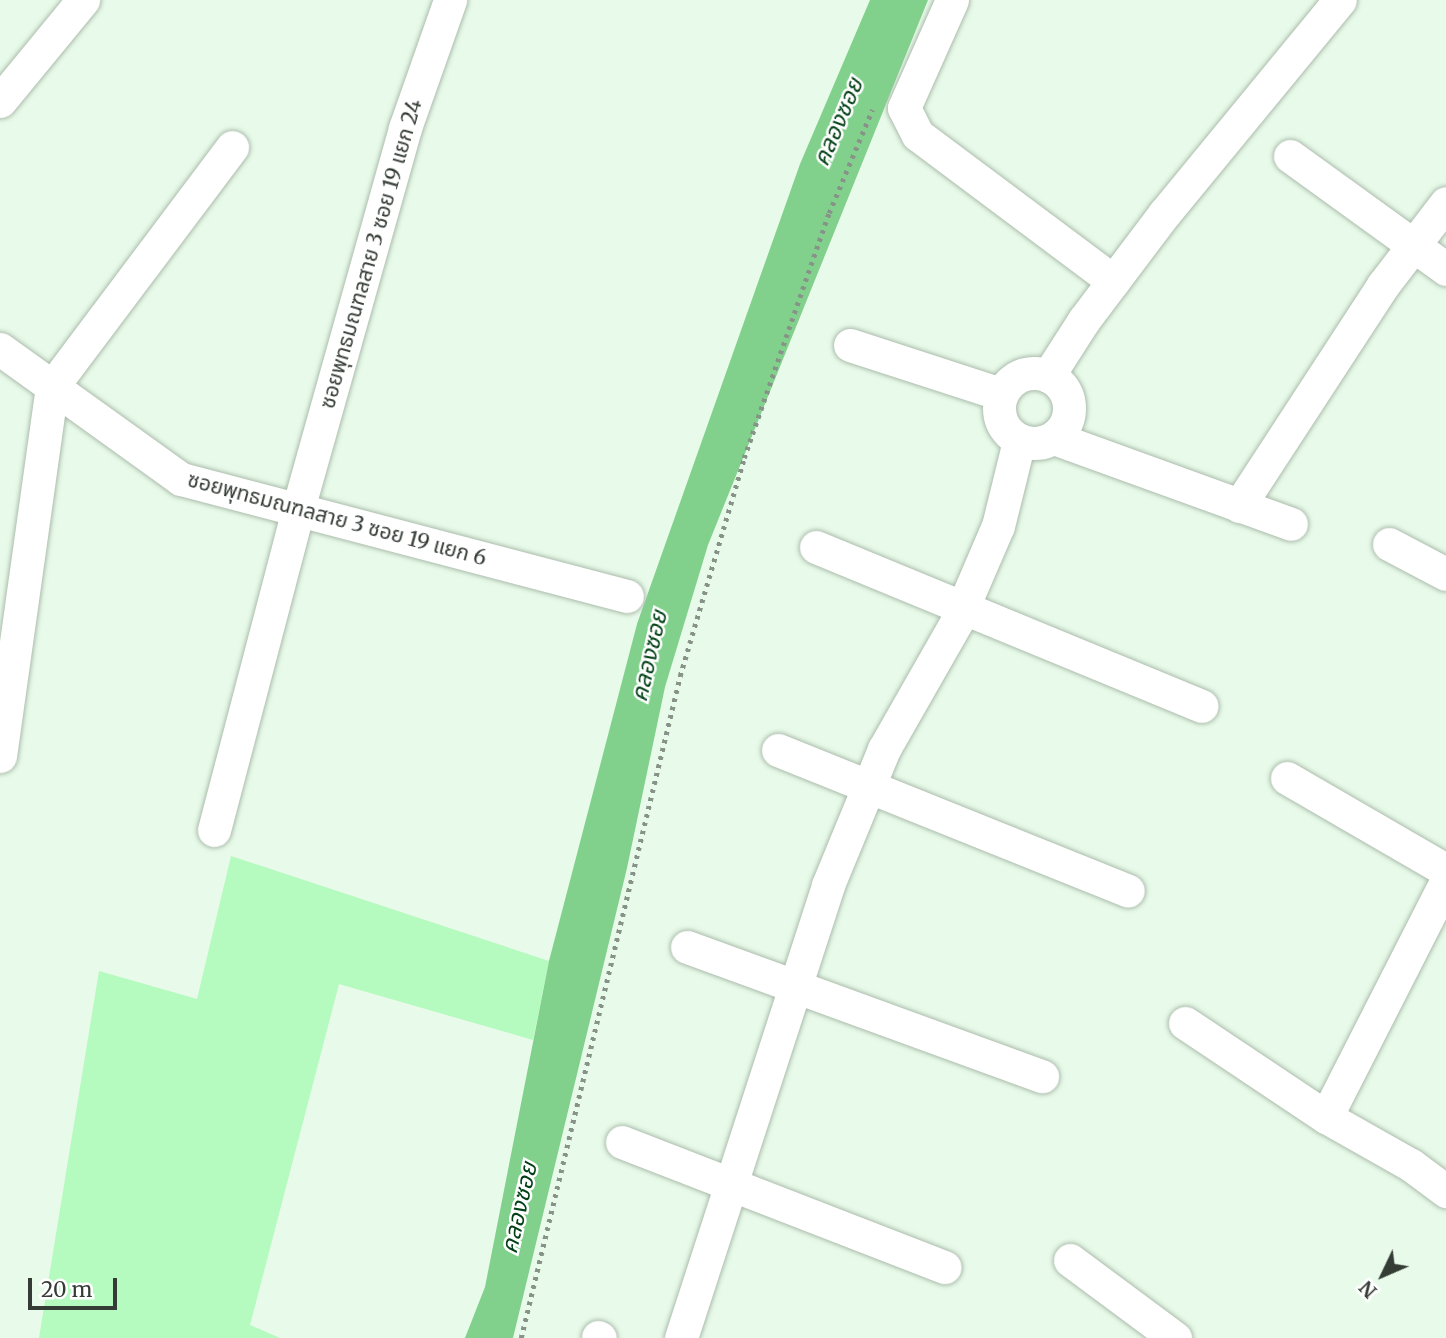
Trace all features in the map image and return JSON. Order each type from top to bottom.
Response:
[{"type":"street","points":[[0,102],[83,0]]},
{"type":"street","name":"ซอยพุทธมณฑลสาย 3 ซอย 19 แยก 24","points":[[214,830],[298,509],[405,128],[450,0]]},
{"type":"street","points":[[952,0],[904,108],[918,135],[1113,281]]},
{"type":"street","points":[[1048,376],[1113,281],[1164,214],[1340,0]]},
{"type":"street","points":[[0,757],[15,555],[52,387],[232,147]]},
{"type":"street","points":[[1290,156],[1446,270]]},
{"type":"street","points":[[1239,506],[1383,285],[1446,203]]},
{"type":"street","points":[[850,345],[1001,394]]},
{"type":"street","name":"ซอยพุทธมณฑลสาย 3 ซอย 19 แยก 6","points":[[0,349],[181,479],[627,596]]},
{"type":"street","points":[[1030,373],[1048,376],[1063,388],[1069,405],[1066,424],[1055,438],[1037,444],[1019,441],[1004,429],[998,412],[1001,394],[1013,379],[1030,373]]},
{"type":"street","points":[[1055,438],[1291,524]]},
{"type":"street","points":[[681,1338],[828,885],[884,749],[963,607],[998,526],[1019,441]]},
{"type":"street","points":[[1389,544],[1446,574]]},
{"type":"street","points":[[816,547],[1201,706]]},
{"type":"street","points":[[778,750],[1128,891]]},
{"type":"street","points":[[1287,778],[1446,870]]},
{"type":"street","points":[[1326,1118],[1446,881]]},
{"type":"street","points":[[687,947],[1042,1076]]},
{"type":"street","points":[[1185,1023],[1326,1118],[1411,1165],[1446,1191]]},
{"type":"street","points":[[622,1142],[945,1267]]},
{"type":"street","points":[[1070,1260],[1175,1338]]},
{"type":"path","points":[[521,1338],[680,676],[744,458],[829,213],[876,100]]},
{"type":"shaded area","points":[[231,856],[549,961],[533,1040],[339,984],[250,1325],[280,1338],[39,1338],[99,971],[197,999]]},
{"type":"water","name":"คลองซอย","points":[[870,0],[928,0],[708,545],[665,687],[627,868],[513,1338],[465,1338],[485,1287],[549,961],[637,624],[800,164]]}]
